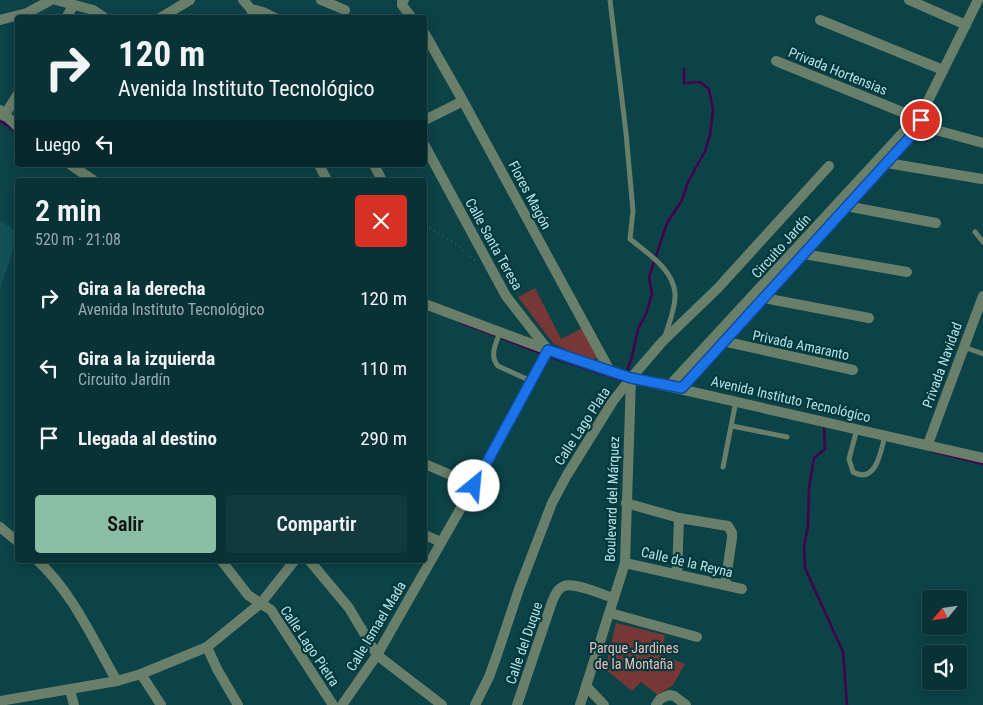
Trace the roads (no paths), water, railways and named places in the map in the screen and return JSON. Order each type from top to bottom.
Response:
[{"type":"street","points":[[19,15],[51,0]]},
{"type":"street","points":[[56,0],[92,10],[100,15]]},
{"type":"street","points":[[165,15],[190,0]]},
{"type":"street","points":[[243,0],[252,13],[263,12],[268,15]]},
{"type":"street","points":[[321,0],[345,10]]},
{"type":"street","points":[[404,0],[402,5],[410,15]]},
{"type":"street","points":[[908,0],[966,25]]},
{"type":"street","name":"Circuito Jardín","points":[[670,386],[764,298],[887,163],[917,121],[978,0]]},
{"type":"street","points":[[68,15],[73,6]]},
{"type":"street","points":[[0,20],[15,16]]},
{"type":"street","points":[[820,20],[943,70]]},
{"type":"street","name":"Flores Magón","points":[[427,38],[610,370]]},
{"type":"street","name":"Privada Hortensias","points":[[776,60],[917,121]]},
{"type":"street","points":[[15,98],[2,113],[15,124]]},
{"type":"street","points":[[427,119],[463,101]]},
{"type":"street","points":[[917,121],[983,142]]},
{"type":"street","name":"Circuito Jardín","points":[[682,388],[719,340],[917,121]]},
{"type":"street","name":"Calle Santa Teresa","points":[[427,150],[506,296],[548,350]]},
{"type":"street","points":[[887,163],[982,179]]},
{"type":"street","name":"Calle Lago Plata","points":[[475,705],[489,677],[519,589],[552,503],[613,401],[663,341],[718,288],[829,166]]},
{"type":"street","points":[[74,167],[90,178]]},
{"type":"street","points":[[846,206],[936,224]]},
{"type":"street","points":[[804,254],[907,272]]},
{"type":"street","points":[[764,298],[869,318]]},
{"type":"street","name":"Privada Navidad","points":[[928,444],[982,301]]},
{"type":"street","name":"Avenida Instituto Tecnológico","points":[[427,305],[548,350],[631,378],[736,400],[983,458]]},
{"type":"street","name":"Privada Amaranto","points":[[719,340],[854,370]]},
{"type":"street","name":"Calle Ismael Mada","points":[[342,705],[377,655],[474,486],[548,350]]},
{"type":"street","name":"Boulevard del Márquez","points":[[580,705],[625,563],[631,378]]},
{"type":"street","points":[[427,465],[474,486]]},
{"type":"street","points":[[626,503],[679,518],[726,525],[732,533],[725,585]]},
{"type":"street","points":[[677,574],[679,518]]},
{"type":"street","points":[[0,527],[15,540]]},
{"type":"street","points":[[427,536],[441,542]]},
{"type":"street","points":[[40,563],[64,589],[117,681]]},
{"type":"street","name":"Calle Lago Pietra","points":[[223,563],[248,595],[271,610],[333,705]]},
{"type":"street","points":[[0,701],[117,681],[140,674],[207,646],[261,604],[294,563]]},
{"type":"street","points":[[312,563],[349,608],[377,655],[442,705]]},
{"type":"street","name":"Calle de la Reyna","points":[[625,563],[742,589]]},
{"type":"street","name":"Calle del Duque","points":[[517,705],[552,602],[560,589],[566,585],[574,586],[614,598]]},
{"type":"street","points":[[610,613],[697,637]]},
{"type":"street","points":[[207,646],[217,669],[238,705]]},
{"type":"street","points":[[140,674],[161,705]]},
{"type":"street","points":[[586,686],[604,705]]},
{"type":"street","points":[[70,690],[74,705]]},
{"type":"street","points":[[656,705],[660,699],[669,695],[674,696],[686,705]]},
{"type":"lane","points":[[610,0],[633,211],[630,239],[666,272],[672,281],[675,294],[663,341]]},
{"type":"lane","points":[[976,232],[983,242]]},
{"type":"lane","points":[[500,332],[492,357],[494,362],[498,366],[531,381]]},
{"type":"lane","points":[[964,346],[983,354]]},
{"type":"lane","points":[[723,467],[736,400]]},
{"type":"lane","points":[[732,426],[787,437]]},
{"type":"lane","points":[[857,428],[849,459],[854,472],[859,475],[872,472],[877,463],[885,435]]},
{"type":"waterway","points":[[626,375],[638,329],[646,314],[652,294],[649,277],[667,223],[682,200],[688,182],[705,151],[710,135],[713,110],[709,89],[700,82],[684,83],[684,69]]},
{"type":"waterway","points":[[0,119],[15,130]]},
{"type":"waterway","points":[[460,322],[543,354]]},
{"type":"waterway","points":[[548,356],[624,381]]},
{"type":"waterway","points":[[824,427],[825,449],[814,458],[809,488],[808,527],[804,545],[805,568],[843,652],[847,705]]},
{"type":"waterway","points":[[931,451],[983,464]]},
{"type":"park label","name":"Parque Jardines de la Montaña","points":[[634,656]]}]
